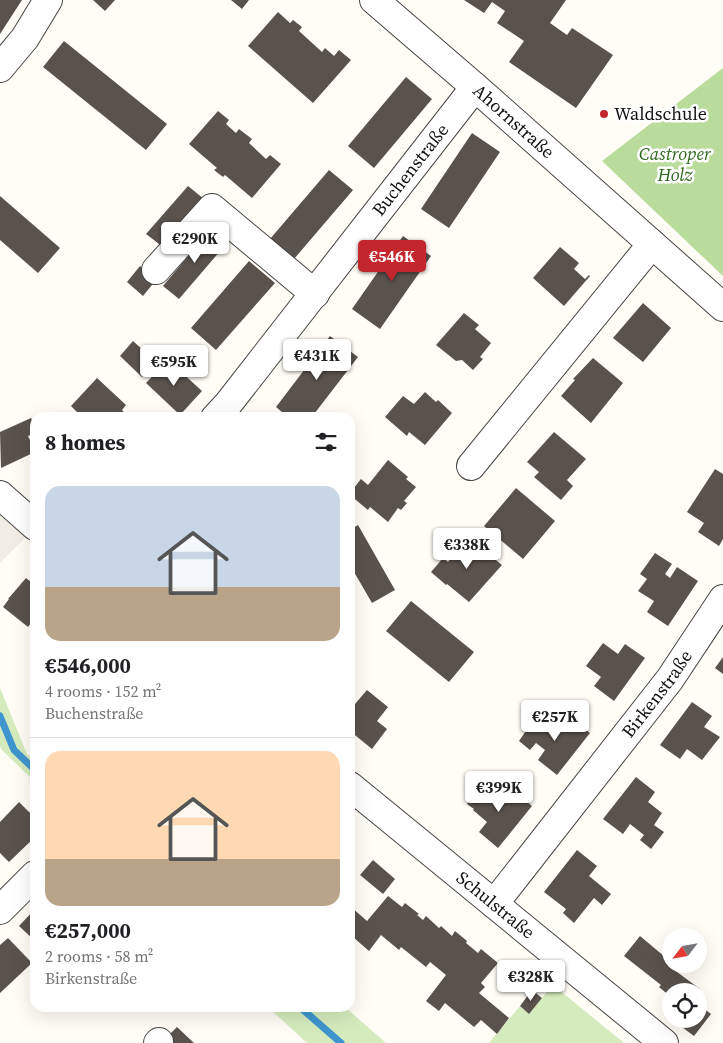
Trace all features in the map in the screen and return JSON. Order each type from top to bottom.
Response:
[{"type":"street","points":[[0,68],[25,38],[48,0]]},
{"type":"street","name":"Ahornstraße","points":[[374,0],[723,307]]},
{"type":"street","name":"Buchenstraße","points":[[221,412],[315,294],[475,87]]},
{"type":"street","points":[[156,270],[212,208],[315,294]]},
{"type":"street","points":[[471,466],[652,244]]},
{"type":"street","points":[[0,495],[30,522]]},
{"type":"street","name":"Birkenstraße","points":[[494,904],[670,679],[723,599]]},
{"type":"street","name":"Schulstraße","points":[[355,790],[664,1043]]},
{"type":"street","points":[[0,910],[30,880]]},
{"type":"green space","name":"Castroper Holz","points":[[723,68],[723,276],[602,161]]},
{"type":"green space","points":[[0,688],[27,754],[30,757],[30,777],[0,746]]},
{"type":"green space","points":[[553,985],[624,1043],[489,1043],[520,1006],[529,1013]]},
{"type":"green space","points":[[273,1012],[351,1012],[386,1043],[307,1043]]},
{"type":"shaded area","points":[[0,515],[26,537],[0,563]]},
{"type":"building","points":[[0,0],[22,0],[0,34]]},
{"type":"building","points":[[93,0],[115,0],[105,11]]},
{"type":"building","points":[[231,0],[249,0],[242,9]]},
{"type":"building","points":[[464,0],[566,0],[550,23],[567,35],[572,28],[613,55],[576,108],[509,62],[524,41],[497,23],[505,11],[492,2],[484,13]]},
{"type":"building","points":[[278,12],[290,23],[293,20],[302,27],[299,31],[322,52],[325,48],[334,56],[339,50],[351,60],[313,103],[248,46]]},
{"type":"building","points":[[64,41],[167,124],[146,150],[43,67]]},
{"type":"building","points":[[406,77],[432,99],[374,168],[348,146]]},
{"type":"building","points":[[218,111],[229,120],[226,124],[236,133],[239,129],[252,139],[249,143],[266,159],[270,155],[281,164],[252,198],[225,175],[223,177],[214,170],[217,168],[189,144]]},
{"type":"building","points":[[472,133],[500,152],[449,228],[421,209]]},
{"type":"building","points":[[329,170],[353,190],[294,259],[270,239]]},
{"type":"building","points":[[188,186],[204,199],[163,247],[146,234]]},
{"type":"building","points":[[0,196],[60,248],[38,273],[0,240]]},
{"type":"building","points":[[211,229],[227,243],[179,299],[163,286]]},
{"type":"building","points":[[403,236],[431,256],[380,329],[352,309]]},
{"type":"building","points":[[560,247],[579,263],[574,269],[585,279],[590,276],[564,306],[533,278]]},
{"type":"building","points":[[249,261],[275,283],[216,350],[191,328]]},
{"type":"building","points":[[140,266],[156,280],[143,296],[127,282]]},
{"type":"building","points":[[643,303],[671,328],[643,362],[613,338]]},
{"type":"building","points":[[464,313],[479,325],[475,329],[491,343],[480,357],[483,359],[473,370],[462,360],[456,361],[436,345]]},
{"type":"building","points":[[330,336],[358,357],[316,412],[282,412],[276,407]]},
{"type":"building","points":[[133,341],[156,362],[142,377],[120,356]]},
{"type":"building","points":[[593,358],[623,383],[591,423],[561,396],[575,380],[573,379]]},
{"type":"building","points":[[168,360],[202,391],[183,412],[177,412],[146,383]]},
{"type":"building","points":[[97,378],[126,405],[122,410],[124,412],[77,412],[71,406]]},
{"type":"building","points":[[425,392],[436,402],[438,400],[452,413],[425,445],[409,432],[407,436],[385,417],[403,396],[414,404]]},
{"type":"building","points":[[30,418],[30,435],[28,436],[30,440],[30,454],[1,468],[0,432]]},
{"type":"building","points":[[554,432],[586,459],[567,480],[573,486],[561,500],[534,477],[539,472],[527,462]]},
{"type":"building","points":[[388,460],[408,477],[406,479],[416,487],[404,501],[407,503],[401,510],[398,508],[388,522],[370,507],[368,510],[355,499],[355,487],[361,479],[368,485]]},
{"type":"building","points":[[715,469],[723,474],[723,539],[719,546],[698,532],[704,523],[687,512]]},
{"type":"building","points":[[516,488],[555,521],[523,559],[484,526]]},
{"type":"building","points":[[358,525],[395,590],[372,603],[355,574],[355,527]]},
{"type":"building","points":[[469,538],[502,565],[469,602],[431,572],[443,558],[448,562]]},
{"type":"building","points":[[655,553],[672,564],[665,574],[670,578],[677,567],[698,581],[668,626],[647,612],[654,601],[638,591],[647,579],[640,574]]},
{"type":"building","points":[[26,578],[30,581],[30,624],[28,627],[3,607]]},
{"type":"building","points":[[411,601],[474,652],[449,682],[386,631]]},
{"type":"building","points":[[603,643],[618,654],[625,644],[645,658],[614,701],[594,686],[601,677],[586,666]]},
{"type":"building","points":[[723,657],[723,674],[715,668]]},
{"type":"building","points":[[367,690],[388,707],[377,721],[387,729],[372,749],[355,735],[355,704]]},
{"type":"building","points":[[692,702],[712,716],[704,727],[720,737],[702,760],[687,749],[680,759],[660,745]]},
{"type":"building","points":[[548,716],[563,728],[570,718],[590,733],[557,775],[538,760],[545,750],[536,743],[530,750],[519,741],[532,722],[539,727]]},
{"type":"building","points":[[636,777],[655,792],[648,802],[662,813],[654,825],[664,832],[651,849],[640,840],[644,835],[630,824],[623,834],[603,819]]},
{"type":"building","points":[[483,784],[505,800],[513,790],[532,806],[498,848],[479,832],[487,822],[467,804]]},
{"type":"building","points":[[19,802],[30,813],[30,842],[9,862],[0,853],[0,822]]},
{"type":"building","points":[[577,850],[597,866],[589,876],[611,894],[602,905],[594,898],[574,923],[563,913],[566,909],[544,892]]},
{"type":"building","points":[[373,860],[395,879],[383,894],[360,875]]},
{"type":"building","points":[[388,896],[402,907],[405,903],[419,914],[417,915],[423,920],[426,916],[439,928],[441,926],[452,936],[455,931],[478,953],[481,949],[498,963],[481,983],[485,987],[479,993],[509,1018],[497,1034],[481,1020],[474,1027],[445,1003],[439,1011],[426,1001],[446,975],[430,962],[426,967],[401,947],[399,950],[381,935],[369,951],[355,939],[355,910],[367,921]]},
{"type":"building","points":[[30,914],[30,936],[19,926]]},
{"type":"building","points":[[640,936],[662,954],[662,973],[678,973],[692,983],[662,983],[662,990],[659,987],[661,985],[624,956]]},
{"type":"building","points":[[8,938],[30,961],[30,965],[0,993],[0,945]]},
{"type":"building","points":[[532,990],[542,998],[529,1014],[520,1006]]},
{"type":"building","points":[[707,1011],[711,1014],[707,1019]]},
{"type":"building","points":[[177,1027],[194,1043],[161,1043]]},
{"type":"building","points":[[683,1028],[700,1028],[694,1036]]},
{"type":"waterway","points":[[0,716],[14,750],[30,765]]},
{"type":"waterway","points":[[306,1012],[341,1043]]},
{"type":"place","name":"Waldschule","points":[[604,114]]}]
